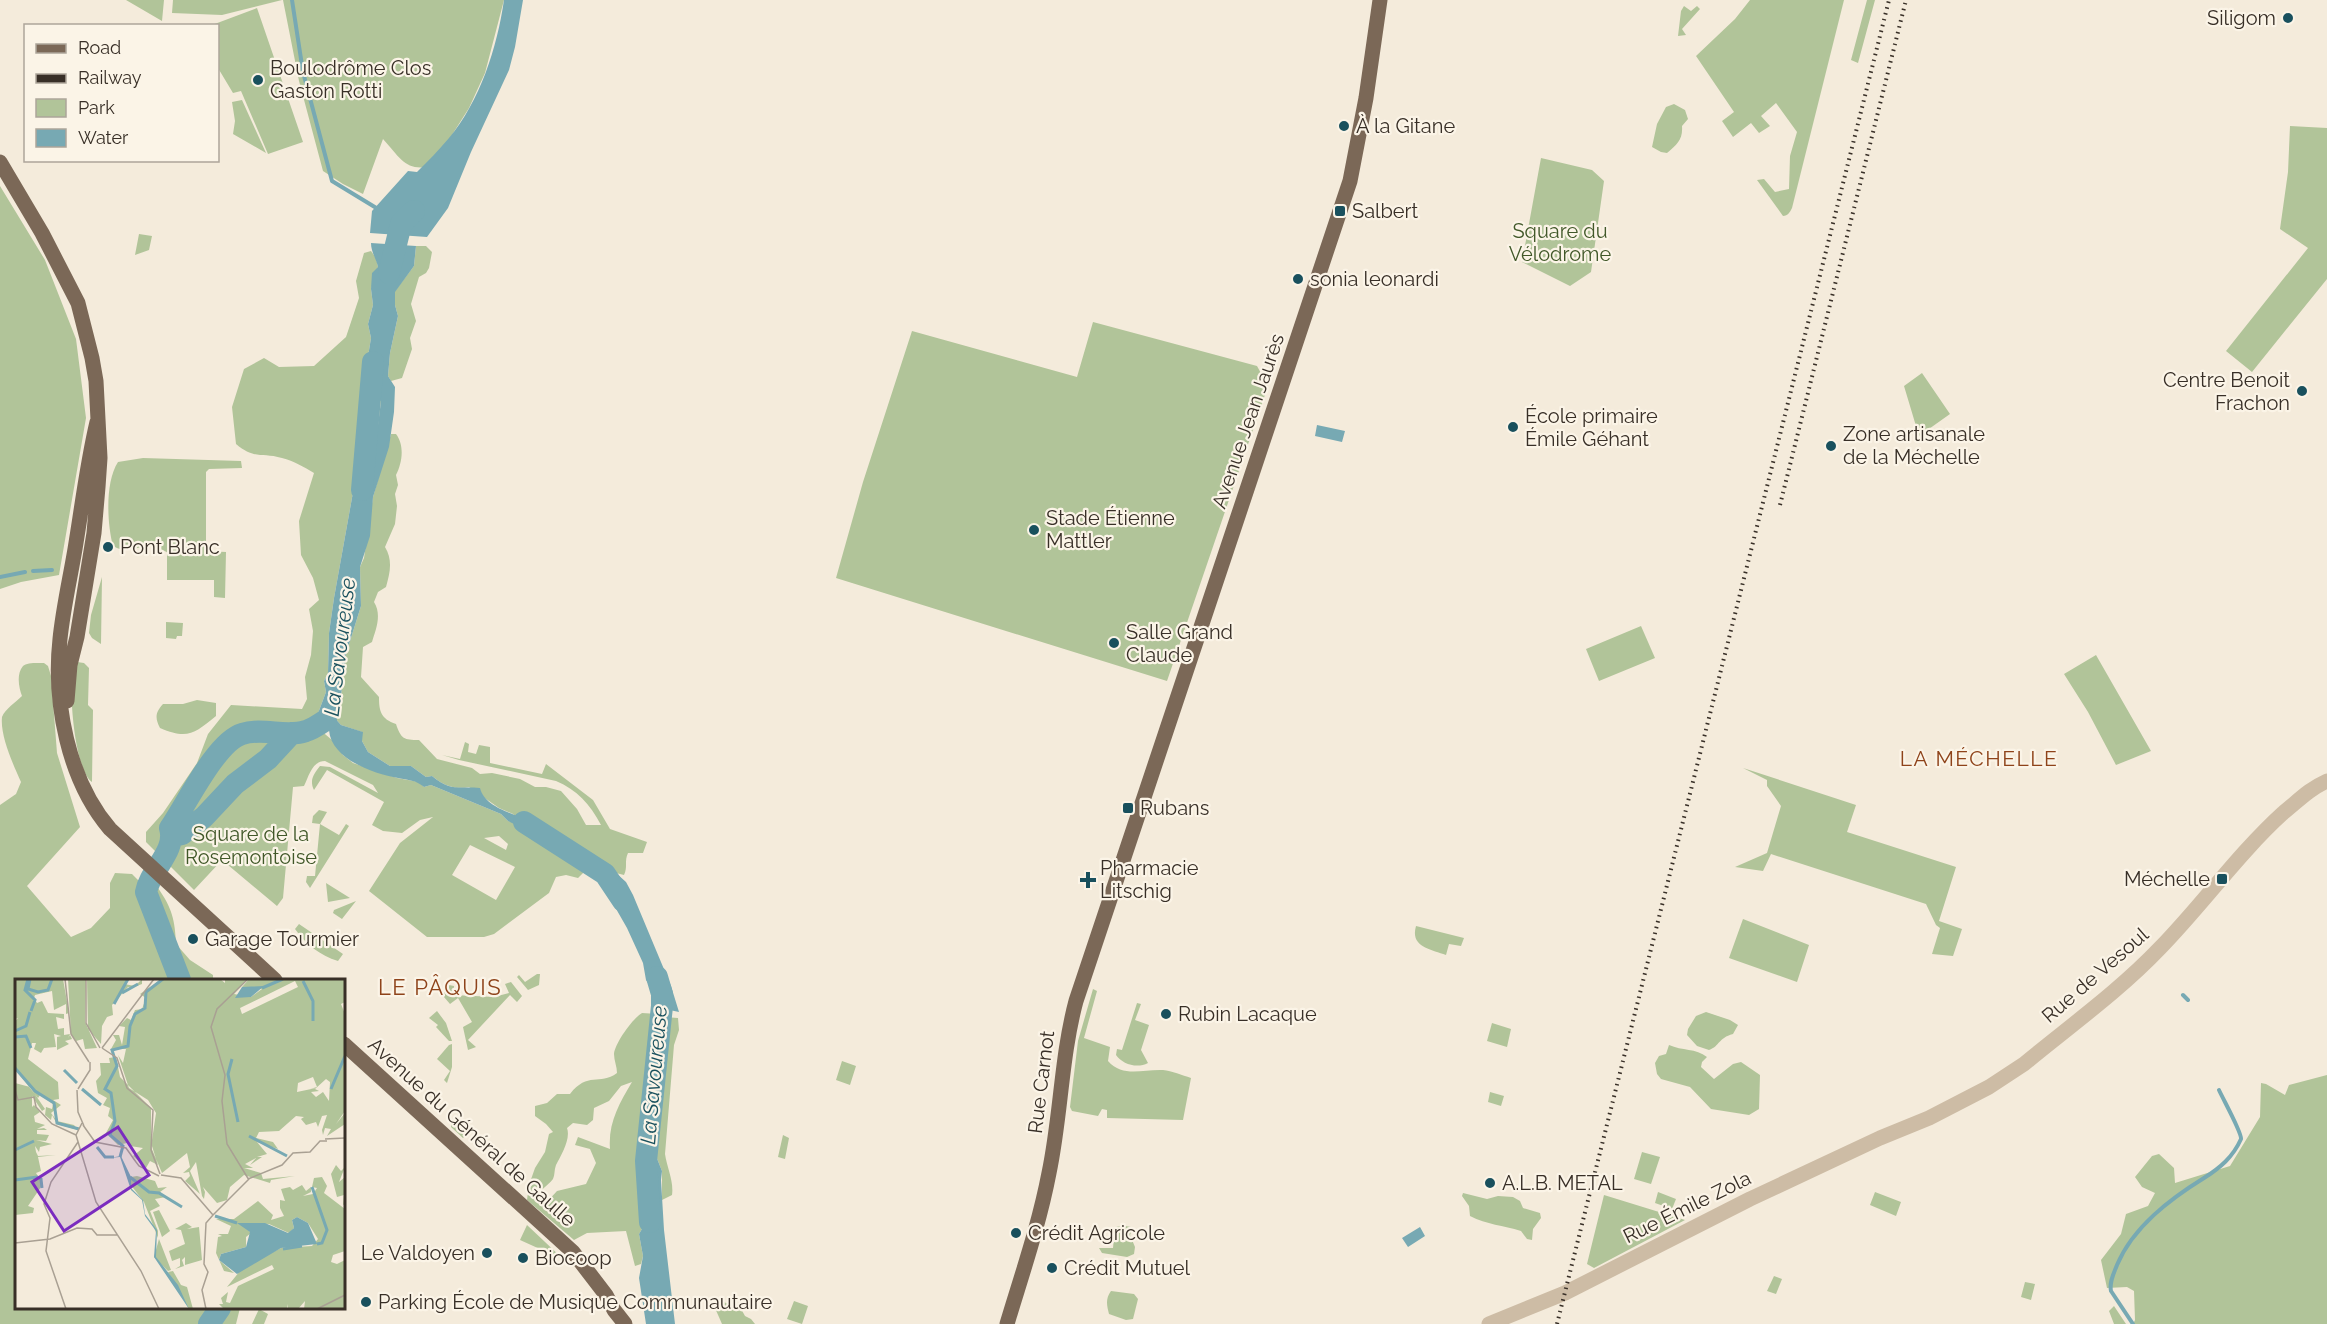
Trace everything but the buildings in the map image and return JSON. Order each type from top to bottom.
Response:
[{"type":"main road","name":"Avenue Jean Jaurès","points":[[1127,849],[1350,181],[1366,98],[1380,0]]},
{"type":"main road","points":[[0,162],[68,281],[84,322],[93,361],[100,458],[94,534],[77,637],[70,665],[64,719],[69,751],[83,788],[102,818],[138,856],[272,979]]},
{"type":"main road","name":"Rue Carnot","points":[[1007,1324],[1037,1225],[1049,1174],[1067,1034],[1095,939],[1127,849]]},
{"type":"main road","name":"Avenue du Général de Gaulle","points":[[345,1045],[573,1252],[606,1295],[615,1317],[625,1324]]},
{"type":"street","points":[[2312,788],[2327,770]]},
{"type":"street","name":"Rue de Vesoul","points":[[1853,1151],[1938,1114],[1989,1087],[2024,1064],[2154,954],[2256,839],[2312,788],[2327,781]]},
{"type":"street","name":"Rue Émile Zola","points":[[1489,1324],[1541,1304],[1717,1215],[1853,1151]]},
{"type":"street","name":"Rue Émile Zola","points":[[1516,1324],[1541,1304]]},
{"type":"green space","points":[[126,0],[164,0],[162,21]]},
{"type":"green space","points":[[173,0],[282,0],[222,15],[172,13]]},
{"type":"green space","points":[[283,0],[504,0],[485,73],[469,108],[450,138],[437,165],[412,166],[401,159],[383,139],[363,194],[323,171],[299,81]]},
{"type":"green space","points":[[1750,0],[1844,0],[1792,208],[1785,216],[1757,180],[1764,179],[1775,192],[1789,189],[1790,156],[1797,132],[1776,103],[1761,116],[1770,126],[1759,133],[1751,123],[1733,137],[1722,121],[1734,112],[1696,56],[1735,19]]},
{"type":"green space","points":[[1867,0],[1875,0],[1858,63],[1851,60]]},
{"type":"green space","points":[[1684,6],[1691,11],[1697,6],[1700,9],[1682,29],[1686,35],[1678,36],[1681,11]]},
{"type":"green space","name":"Boulodrôme Clos Gaston Rotti","points":[[257,8],[303,142],[268,154],[241,91],[233,93],[219,70],[219,24],[215,24]]},
{"type":"green space","points":[[242,100],[266,153],[233,134],[235,121],[232,102]]},
{"type":"green space","points":[[1674,104],[1685,110],[1688,119],[1682,126],[1680,138],[1676,144],[1667,153],[1661,152],[1652,147],[1657,124],[1666,107]]},
{"type":"green space","points":[[2290,126],[2327,128],[2327,279],[2252,372],[2226,351],[2308,248],[2280,229],[2288,172]]},
{"type":"green space","name":"Square du Vélodrome","points":[[1541,158],[1592,170],[1604,181],[1591,272],[1570,286],[1522,262]]},
{"type":"green space","points":[[0,186],[45,260],[76,339],[86,418],[59,575],[21,582],[0,589]]},
{"type":"green space","points":[[139,234],[152,236],[149,250],[135,255]]},
{"type":"green space","points":[[416,246],[426,246],[432,252],[429,268],[419,277],[411,304],[416,321],[410,338],[412,349],[402,378],[391,381],[388,376],[390,353],[398,316],[395,291],[414,266]]},
{"type":"green space","name":"Square de la Rosemontoise","points":[[371,251],[378,267],[371,289],[373,305],[368,324],[371,338],[363,387],[381,400],[375,449],[357,470],[329,633],[328,673],[324,681],[326,692],[317,716],[310,725],[313,733],[319,729],[353,763],[397,778],[419,782],[424,787],[431,785],[501,814],[508,821],[516,823],[544,842],[513,814],[499,808],[469,787],[449,786],[432,776],[426,777],[411,766],[390,766],[368,752],[362,741],[362,732],[341,725],[333,716],[340,704],[346,654],[361,606],[360,567],[364,558],[373,497],[391,434],[396,434],[401,444],[402,454],[396,475],[398,485],[395,494],[397,506],[395,524],[385,547],[390,562],[390,572],[386,587],[378,592],[374,602],[378,612],[378,622],[372,642],[363,647],[361,677],[379,697],[382,714],[387,720],[396,724],[404,738],[419,740],[437,759],[472,768],[480,774],[492,773],[520,779],[535,787],[561,791],[577,809],[586,825],[601,825],[582,798],[556,781],[442,755],[460,759],[465,742],[469,744],[468,752],[476,754],[479,745],[490,747],[490,763],[542,774],[546,764],[593,800],[610,829],[647,842],[643,853],[628,853],[624,875],[616,873],[599,879],[587,869],[578,878],[566,875],[556,877],[549,893],[494,934],[484,937],[427,937],[369,891],[400,843],[433,817],[420,820],[402,833],[383,831],[372,825],[384,802],[327,770],[314,790],[312,780],[320,766],[330,767],[378,793],[373,785],[325,761],[314,766],[304,786],[293,787],[283,898],[277,906],[222,860],[194,890],[146,842],[146,832],[163,813],[197,763],[208,734],[231,705],[302,709],[307,699],[305,677],[311,655],[313,631],[309,609],[319,600],[313,578],[301,555],[299,521],[314,473],[291,461],[248,452],[236,444],[232,407],[244,369],[264,358],[279,367],[314,366],[346,337],[359,298],[356,281],[364,253]],"holes":[[[499,836],[508,844],[506,850],[484,838]],[[470,845],[515,867],[496,900],[452,875]]]},
{"type":"green space","name":"Stade Étienne Mattler","points":[[1093,322],[1257,366],[1268,386],[1167,681],[836,578],[863,482],[912,331],[1077,377]]},
{"type":"green space","points":[[1922,373],[1950,414],[1919,436],[1904,386]]},
{"type":"green space","points":[[143,458],[241,461],[242,468],[209,469],[206,472],[206,551],[226,552],[225,598],[214,597],[214,580],[167,580],[167,554],[169,553],[151,546],[124,550],[113,546],[108,503],[114,470],[118,462]]},
{"type":"green space","points":[[102,577],[101,644],[89,633],[91,615]]},
{"type":"green space","points":[[166,622],[183,623],[182,636],[177,636],[176,639],[166,638]]},
{"type":"green space","points":[[1641,626],[1655,658],[1599,681],[1586,649]]},
{"type":"green space","points":[[2096,655],[2151,751],[2116,765],[2088,712],[2064,674]]},
{"type":"green space","points":[[77,662],[84,663],[89,668],[88,705],[93,710],[92,782],[82,765],[73,721],[72,684]]},
{"type":"green space","points":[[30,663],[44,663],[48,666],[51,676],[57,753],[80,827],[27,886],[71,937],[91,928],[110,908],[110,883],[115,873],[132,874],[142,884],[140,902],[148,918],[159,914],[155,892],[158,888],[172,914],[176,944],[190,960],[213,975],[213,979],[15,979],[15,1309],[240,1309],[236,1324],[0,1324],[0,805],[16,794],[21,782],[5,741],[2,717],[8,708],[22,696],[19,677],[23,666]]},
{"type":"green space","points":[[197,700],[216,703],[216,716],[191,733],[178,734],[160,728],[157,716],[163,704],[183,704]]},
{"type":"green space","points":[[1743,768],[1856,805],[1847,832],[1956,867],[1939,921],[1962,929],[1953,956],[1932,954],[1940,928],[1936,925],[1926,904],[1771,854],[1763,871],[1735,867],[1767,853],[1781,806],[1767,786],[1767,780]]},
{"type":"green space","points":[[319,810],[327,812],[320,824],[312,823],[313,816]]},
{"type":"green space","points":[[320,824],[339,835],[346,824],[349,826],[310,888],[306,882],[307,876],[315,876]]},
{"type":"green space","points":[[326,883],[350,898],[328,902]]},
{"type":"green space","points":[[356,901],[342,919],[333,913],[334,910]]},
{"type":"green space","points":[[1743,919],[1809,945],[1797,982],[1729,958]]},
{"type":"green space","points":[[299,924],[343,954],[338,961],[325,956],[308,944],[295,929]]},
{"type":"green space","points":[[1416,926],[1464,938],[1461,946],[1449,944],[1446,955],[1428,949],[1419,943],[1416,939]]},
{"type":"green space","points":[[540,974],[539,985],[528,990],[517,977],[519,975],[525,982]]},
{"type":"green space","points":[[511,982],[522,996],[517,1002],[510,995],[468,1040],[476,1047],[468,1050],[463,1027],[472,1022],[458,998],[450,1004],[444,997],[444,989],[449,985],[454,986],[454,995],[494,997],[509,993],[505,984]]},
{"type":"green space","points":[[1093,989],[1097,991],[1084,1038],[1110,1047],[1108,1061],[1120,1069],[1134,1072],[1163,1070],[1191,1078],[1183,1120],[1107,1118],[1107,1110],[1102,1109],[1098,1116],[1072,1111],[1070,1107],[1078,1041]]},
{"type":"green space","points":[[1137,1003],[1141,1004],[1135,1020],[1149,1025],[1141,1050],[1148,1063],[1139,1066],[1126,1063],[1116,1055],[1117,1049],[1122,1050]]},
{"type":"green space","points":[[437,1011],[446,1023],[452,1041],[449,1041],[436,1027],[438,1025],[429,1018]]},
{"type":"green space","points":[[1706,1012],[1738,1025],[1733,1034],[1709,1050],[1697,1046],[1687,1035],[1696,1016]]},
{"type":"green space","points":[[642,1013],[658,1014],[652,1031],[662,1039],[664,1038],[664,1017],[678,1018],[679,1030],[674,1045],[665,1154],[672,1195],[662,1200],[662,1171],[656,1156],[660,1101],[646,1133],[644,1155],[656,1179],[645,1198],[648,1219],[639,1234],[643,1256],[641,1264],[635,1266],[626,1231],[587,1233],[574,1240],[527,1200],[535,1168],[545,1152],[549,1134],[553,1132],[535,1116],[535,1106],[547,1103],[557,1094],[570,1094],[582,1083],[605,1079],[617,1073],[615,1049],[625,1031]],"holes":[[[632,1082],[613,1122],[610,1149],[578,1137],[575,1145],[590,1149],[596,1163],[586,1184],[557,1191],[546,1203],[541,1203],[537,1199],[538,1196],[553,1179],[556,1165],[567,1142],[567,1128],[573,1123],[587,1125],[593,1120],[594,1108],[609,1101],[621,1086]]]},
{"type":"green space","points":[[1492,1023],[1511,1029],[1507,1047],[1487,1041]]},
{"type":"green space","points":[[452,1044],[452,1067],[447,1083],[444,1080],[450,1071],[437,1059]]},
{"type":"green space","points":[[1669,1045],[1698,1052],[1707,1057],[1701,1067],[1714,1079],[1733,1064],[1741,1062],[1760,1075],[1759,1109],[1749,1115],[1711,1109],[1690,1087],[1661,1079],[1657,1074],[1655,1063],[1659,1056],[1666,1054]]},
{"type":"green space","points":[[842,1061],[856,1066],[850,1085],[836,1080]]},
{"type":"green space","points":[[2327,1075],[2327,1324],[2133,1324],[2135,1320],[2134,1291],[2127,1287],[2107,1288],[2101,1260],[2121,1234],[2126,1214],[2148,1206],[2155,1193],[2142,1187],[2135,1177],[2152,1156],[2159,1154],[2174,1168],[2175,1183],[2230,1166],[2260,1117],[2261,1083],[2285,1095],[2289,1085]]},
{"type":"green space","points":[[1490,1092],[1504,1096],[1501,1106],[1488,1102]]},
{"type":"green space","points":[[457,1118],[463,1123],[467,1122],[472,1128],[463,1138],[451,1127],[451,1123]]},
{"type":"green space","points":[[783,1135],[789,1138],[785,1159],[778,1157]]},
{"type":"green space","points":[[1642,1152],[1660,1157],[1651,1184],[1634,1179]]},
{"type":"green space","points":[[1658,1192],[1676,1199],[1672,1209],[1655,1203]]},
{"type":"green space","points":[[1875,1192],[1901,1202],[1896,1216],[1870,1205]]},
{"type":"green space","points":[[1463,1193],[1487,1199],[1498,1196],[1513,1197],[1520,1201],[1523,1208],[1540,1213],[1541,1218],[1533,1229],[1532,1240],[1527,1239],[1521,1231],[1470,1216],[1469,1206],[1462,1196]]},
{"type":"green space","points":[[1604,1195],[1685,1220],[1594,1268],[1587,1264]]},
{"type":"green space","points":[[527,1225],[562,1258],[562,1259],[520,1240]]},
{"type":"green space","points":[[1115,1227],[1131,1227],[1132,1230],[1130,1235],[1135,1247],[1134,1254],[1127,1257],[1102,1253],[1099,1248],[1113,1248]]},
{"type":"green space","points":[[1774,1276],[1782,1279],[1776,1294],[1767,1291]]},
{"type":"green space","points":[[2025,1282],[2035,1284],[2031,1300],[2021,1297]]},
{"type":"green space","points":[[1111,1291],[1134,1294],[1138,1299],[1133,1319],[1126,1320],[1109,1314],[1107,1300]]},
{"type":"green space","points":[[794,1301],[808,1306],[802,1324],[787,1319]]},
{"type":"green space","points":[[723,1302],[740,1307],[745,1316],[755,1324],[722,1324],[715,1308],[717,1303]]},
{"type":"green space","points":[[2114,1306],[2126,1324],[2114,1324],[2109,1311]]},
{"type":"green space","points":[[259,1309],[268,1314],[264,1324],[252,1324]]},
{"type":"water","points":[[504,0],[523,0],[509,70],[448,208],[427,237],[370,233],[372,211],[408,171],[417,172],[449,138],[470,108],[492,55]]},
{"type":"water","points":[[371,243],[416,246],[414,266],[395,292],[398,316],[390,353],[388,376],[395,387],[389,447],[373,497],[370,536],[360,567],[361,606],[346,654],[340,704],[333,716],[341,725],[363,732],[362,741],[368,752],[390,766],[411,766],[426,777],[432,776],[450,786],[480,788],[488,801],[495,806],[535,824],[550,837],[544,842],[534,840],[530,832],[508,821],[501,814],[431,785],[424,787],[415,782],[366,769],[345,757],[337,749],[329,730],[321,729],[313,734],[310,726],[317,716],[326,692],[324,681],[328,673],[329,633],[357,470],[375,449],[381,401],[363,387],[371,338],[368,324],[373,305],[372,273],[378,267]]},
{"type":"water","points":[[1317,425],[1345,431],[1342,442],[1315,436]]},
{"type":"water","points":[[616,873],[626,882],[633,895],[671,986],[679,1012],[651,1006],[652,989],[646,980],[643,963],[627,928],[599,879]]},
{"type":"water","points":[[660,1100],[656,1156],[662,1171],[664,1230],[675,1324],[646,1324],[639,1278],[643,1256],[639,1234],[648,1219],[645,1198],[656,1179],[644,1155],[646,1109],[648,1101]]},
{"type":"water","points":[[1420,1227],[1425,1236],[1408,1247],[1402,1238]]},
{"type":"waterway","points":[[292,0],[303,72],[332,181],[378,209]]},
{"type":"waterway","name":"La Savoureuse","points":[[389,273],[401,224],[414,211]]},
{"type":"waterway","name":"La Savoureuse","points":[[362,490],[373,362]]},
{"type":"waterway","points":[[33,571],[52,570]]},
{"type":"waterway","points":[[0,577],[25,572]]},
{"type":"waterway","points":[[180,979],[146,892],[152,876],[167,853],[170,845],[170,828],[202,775],[232,739],[250,732],[298,733],[311,729],[326,720]]},
{"type":"waterway","points":[[173,836],[182,834],[204,817],[235,784],[268,759],[292,733]]},
{"type":"waterway","name":"La Savoureuse","points":[[524,822],[605,874],[623,901]]},
{"type":"waterway","name":"La Savoureuse","points":[[650,1222],[646,1161],[662,1006],[662,994],[657,977]]},
{"type":"waterway","points":[[2183,995],[2188,1000]]},
{"type":"waterway","points":[[2133,1324],[2111,1291],[2113,1274],[2124,1251],[2154,1215],[2178,1195],[2226,1162],[2241,1139],[2236,1123],[2219,1090]]},
{"type":"waterway","points":[[209,1324],[219,1309]]},
{"type":"railway","points":[[1557,1324],[1889,0]]},
{"type":"railway","points":[[1780,505],[1906,0]]},
{"type":"place","name":"Siligom","points":[[2288,18]]},
{"type":"place","name":"Boulodrôme Clos Gaston Rotti","points":[[258,80]]},
{"type":"place","name":"À la Gitane","points":[[1344,126]]},
{"type":"place","name":"Salbert","points":[[1340,211]]},
{"type":"place","name":"sonia leonardi","points":[[1298,279]]},
{"type":"place","name":"Centre Benoit Frachon","points":[[2302,391]]},
{"type":"place","name":"École primaire Émile Géhant","points":[[1513,427]]},
{"type":"place","name":"Zone artisanale de la Méchelle","points":[[1831,446]]},
{"type":"place","name":"Stade Étienne Mattler","points":[[1034,530]]},
{"type":"place","name":"Pont Blanc","points":[[108,547]]},
{"type":"place","name":"Salle Grand Claude","points":[[1114,643]]},
{"type":"place","name":"Rubans","points":[[1128,808]]},
{"type":"place","name":"Méchelle","points":[[2222,879]]},
{"type":"place","name":"Pharmacie Litschig","points":[[1088,880]]},
{"type":"place","name":"Garage Tourmier","points":[[193,939]]},
{"type":"place","name":"Rubin Lacaque","points":[[1166,1014]]},
{"type":"place","name":"A.L.B. METAL","points":[[1490,1183]]},
{"type":"place","name":"Crédit Agricole","points":[[1016,1233]]},
{"type":"place","name":"Le Valdoyen","points":[[487,1253]]},
{"type":"place","name":"Biocoop","points":[[523,1258]]},
{"type":"place","name":"Crédit Mutuel","points":[[1052,1268]]},
{"type":"place","name":"Parking École de Musique Communautaire","points":[[366,1302]]},
{"type":"district","name":"LA MÉCHELLE","points":[[1979,759]]},
{"type":"district","name":"LE PÂQUIS","points":[[440,987]]}]
